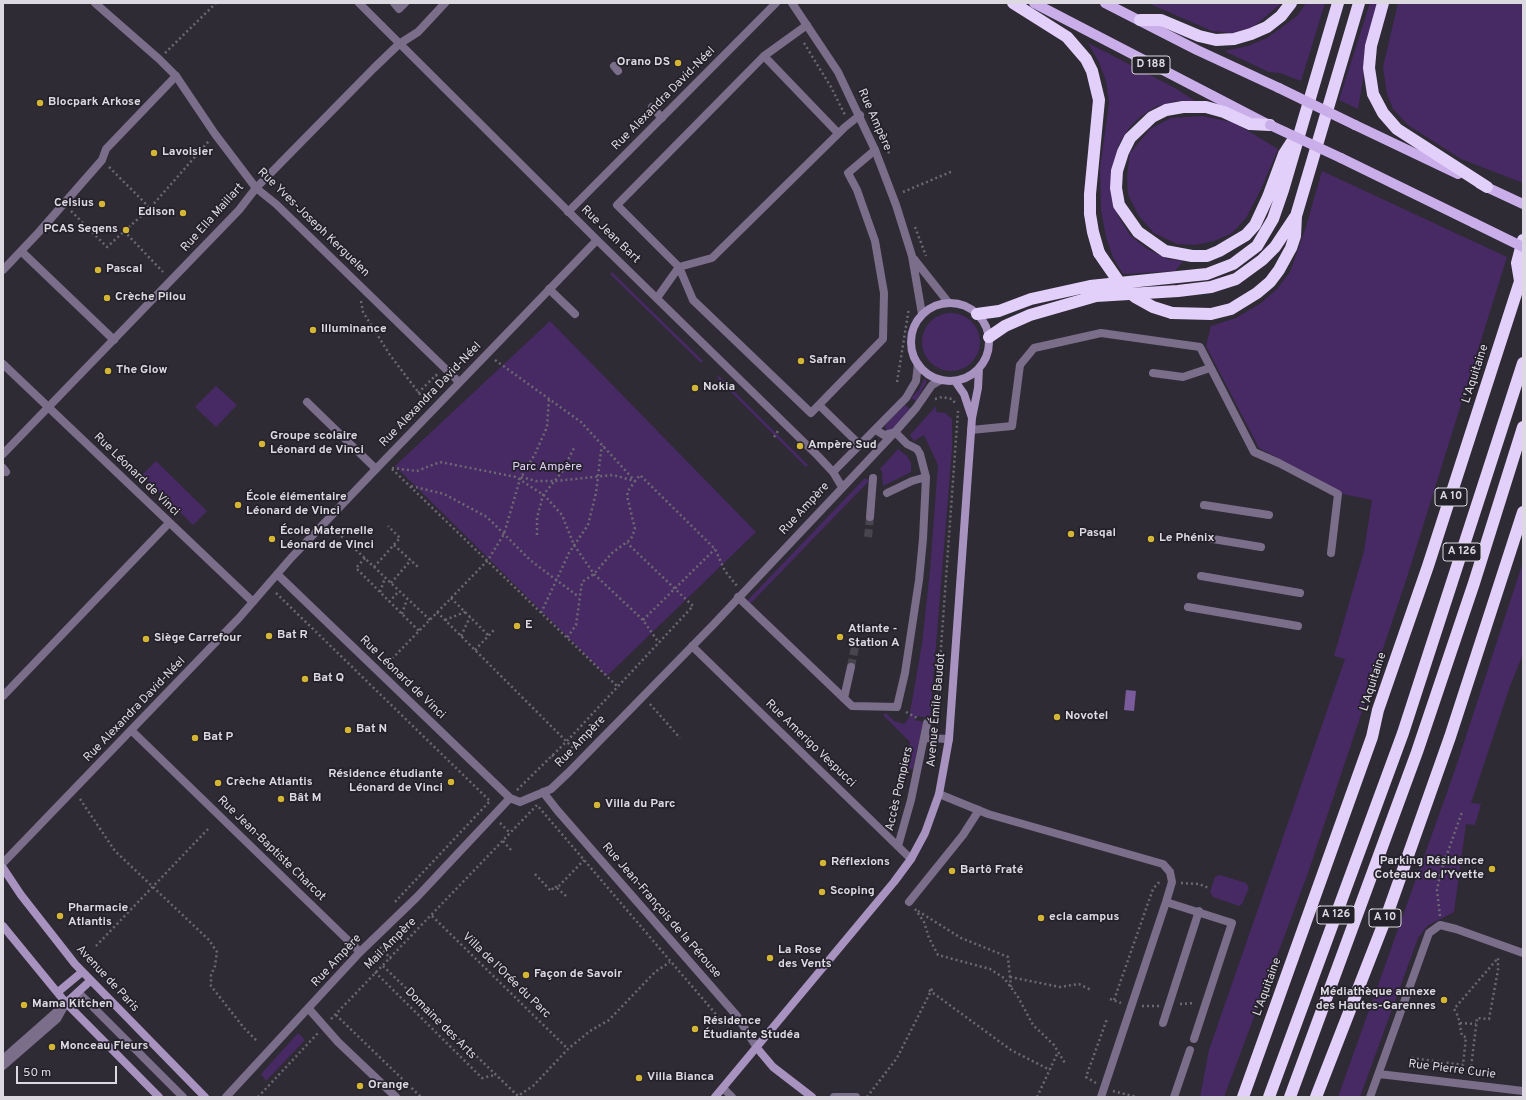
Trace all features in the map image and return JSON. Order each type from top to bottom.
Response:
[{"type":"highway","points":[[1013,3],[1067,37],[1082,53],[1092,71],[1099,100],[1090,194],[1090,214],[1099,253],[1121,285],[1135,297],[1153,307],[1172,313],[1211,314],[1231,309],[1257,293],[1270,282],[1279,270],[1290,248],[1295,236],[1296,216],[1359,3]]},
{"type":"highway","points":[[1140,20],[1160,20],[1199,36],[1216,40],[1234,39],[1267,27],[1281,16],[1291,3]]},
{"type":"highway","points":[[977,314],[999,311],[1032,298],[1090,286],[1207,274],[1233,264],[1257,246],[1273,219],[1283,190],[1338,3]]},
{"type":"highway","points":[[1383,3],[1371,46],[1369,68],[1372,94],[1383,112],[1397,129],[1487,187]]},
{"type":"highway","points":[[1270,125],[1250,124],[1224,112],[1206,108],[1183,107],[1166,110],[1152,117],[1130,138],[1123,152],[1117,171],[1116,188],[1119,205],[1138,232],[1165,251],[1207,256],[1219,251],[1246,235],[1255,225],[1284,154],[1300,129]]},
{"type":"highway","points":[[989,337],[1005,326],[1030,315],[1096,296],[1178,291],[1211,287],[1236,279],[1262,260],[1275,247],[1296,216]]},
{"type":"highway","points":[[1521,277],[1517,263],[1523,240]]},
{"type":"highway","name":"L'Aquitaine","points":[[1243,1097],[1372,737],[1378,710],[1428,566],[1521,277]]},
{"type":"highway","name":"A 126","points":[[1269,1097],[1403,733],[1523,363]]},
{"type":"highway","name":"A 126","points":[[1290,1097],[1417,752],[1474,583],[1523,427]]},
{"type":"highway","name":"A 10","points":[[1316,1097],[1397,885],[1452,729],[1523,512]]},
{"type":"main road","name":"D 188","points":[[1034,3],[1270,125],[1523,247]]},
{"type":"main road","name":"D 188","points":[[1105,3],[1355,126],[1523,204]]},
{"type":"street","name":"Rue Yves-Joseph Kerguelen","points":[[95,3],[159,59],[176,76],[215,134],[256,188],[276,204],[459,382]]},
{"type":"street","name":"Rue Jean Bart","points":[[359,3],[833,472],[842,487]]},
{"type":"street","points":[[394,3],[399,9],[405,3]]},
{"type":"street","name":"Rue Ella Maillart","points":[[3,454],[239,210],[256,188],[399,44],[418,32],[445,3]]},
{"type":"street","name":"Rue Alexandra David-Néel","points":[[567,210],[662,118],[776,3]]},
{"type":"street","name":"Rue Ampère","points":[[792,3],[838,72],[860,115],[875,150],[912,256],[922,314]]},
{"type":"street","points":[[807,25],[798,33],[764,56],[617,205],[679,267],[692,300],[811,413],[883,339],[884,293],[875,241],[857,190],[848,173],[875,150]]},
{"type":"street","points":[[764,56],[838,133]]},
{"type":"street","points":[[3,270],[102,160],[106,149],[176,76]]},
{"type":"street","points":[[652,107],[662,118]]},
{"type":"street","points":[[657,298],[679,267],[712,258],[838,133],[860,115]]},
{"type":"street","name":"Rue Alexandra David-Néel","points":[[3,863],[132,731],[376,469],[549,288],[597,240]]},
{"type":"street","points":[[21,251],[114,340]]},
{"type":"street","name":"Rue Ampère","points":[[912,256],[948,302]]},
{"type":"street","points":[[549,288],[575,314]]},
{"type":"street","points":[[948,302],[964,305],[977,314],[987,328],[989,337],[987,353],[979,368],[968,376],[954,381],[941,380],[928,374],[918,364],[911,347],[911,338],[916,321],[922,314],[934,306],[948,302]]},
{"type":"street","points":[[971,430],[1012,426],[1020,365],[1034,348],[1101,333],[1200,347],[1254,452],[1279,463],[1338,494],[1331,553]]},
{"type":"street","name":"Rue Léonard de Vinci","points":[[3,364],[253,602]]},
{"type":"street","name":"Rue Ampère","points":[[833,472],[906,398],[916,381],[918,364]]},
{"type":"street","name":"Avenue Émile Baudot","points":[[715,1097],[871,911],[911,858],[925,832],[939,794],[949,739],[971,430],[978,388],[979,368]]},
{"type":"street","points":[[1153,373],[1183,377],[1210,368]]},
{"type":"street","name":"Rue Ampère","points":[[226,1097],[309,1009],[360,952],[417,897],[510,798],[520,802],[551,789],[568,772],[692,646],[895,432],[916,408],[932,385],[941,380]]},
{"type":"street","name":"Avenue Émile Baudot","points":[[954,381],[964,394],[972,418]]},
{"type":"street","points":[[307,402],[376,469]]},
{"type":"street","points":[[819,405],[860,445]]},
{"type":"street","points":[[740,595],[852,706],[897,706],[908,659],[919,580],[924,540],[926,477],[920,454],[917,449],[907,444],[895,432],[884,435],[876,430]]},
{"type":"street","points":[[887,493],[912,481],[926,477]]},
{"type":"street","points":[[870,517],[873,478]]},
{"type":"street","points":[[1204,505],[1269,516]]},
{"type":"street","points":[[3,696],[169,523]]},
{"type":"street","points":[[1207,538],[1261,547]]},
{"type":"street","name":"Rue Léonard de Vinci","points":[[277,574],[510,798]]},
{"type":"street","points":[[1201,576],[1300,593]]},
{"type":"street","points":[[1188,606],[1298,626]]},
{"type":"street","name":"Rue Amerigo Vespucci","points":[[692,646],[911,858]]},
{"type":"street","points":[[844,698],[851,667]]},
{"type":"street","name":"Accès Pompiers","points":[[898,846],[911,800],[927,723]]},
{"type":"street","name":"Rue Jean-Baptiste Charcot","points":[[132,731],[360,952]]},
{"type":"street","name":"Accès Pompiers","points":[[924,738],[949,739]]},
{"type":"street","name":"Rue Jean-François de la Pérouse","points":[[543,792],[557,810],[737,1016],[757,1048]]},
{"type":"street","points":[[939,794],[988,814],[1163,864],[1170,872],[1172,882],[1166,902],[1101,1097]]},
{"type":"street","points":[[910,902],[963,835],[979,810]]},
{"type":"street","name":"Avenue de Paris","points":[[3,868],[21,895],[82,972],[205,1097]]},
{"type":"street","points":[[1166,902],[1199,911],[1232,923],[1194,1039]]},
{"type":"street","points":[[1163,1022],[1199,911]]},
{"type":"street","points":[[1370,1097],[1429,933],[1440,925],[1456,929],[1523,953]]},
{"type":"street","points":[[3,926],[66,1003],[159,1097]]},
{"type":"street","points":[[58,992],[82,972]]},
{"type":"street","points":[[3,1058],[90,981]]},
{"type":"street","points":[[78,992],[183,1097]]},
{"type":"street","points":[[3,1066],[57,1019],[66,1003]]},
{"type":"street","points":[[309,1009],[324,1026],[396,1097]]},
{"type":"street","points":[[757,1048],[773,1067],[812,1097]]},
{"type":"street","points":[[1174,1097],[1190,1050]]},
{"type":"street","name":"Rue Pierre Curie","points":[[1379,1074],[1523,1091]]},
{"type":"street","points":[[723,1088],[732,1097]]},
{"type":"street","points":[[834,1097],[856,1097]]},
{"type":"path","points":[[159,59],[216,3]]},
{"type":"path","points":[[798,33],[831,87],[849,124]]},
{"type":"path","points":[[64,204],[107,247],[150,208],[215,134]]},
{"type":"path","points":[[102,160],[150,208]]},
{"type":"path","points":[[903,192],[953,171]]},
{"type":"path","points":[[124,232],[163,272]]},
{"type":"path","points":[[361,301],[363,312],[390,354],[425,401]]},
{"type":"path","points":[[897,382],[910,308],[908,301]]},
{"type":"path","points":[[910,308],[920,302]]},
{"type":"path","points":[[496,359],[581,422],[635,480]]},
{"type":"path","points":[[418,392],[436,375]]},
{"type":"path","points":[[933,400],[942,397],[952,399],[958,408],[934,738]]},
{"type":"path","points":[[387,664],[488,560],[504,534],[520,478],[535,454],[547,427],[549,398]]},
{"type":"path","points":[[542,613],[574,545],[588,525],[596,494],[601,451],[604,446]]},
{"type":"path","points":[[537,535],[538,518],[543,495],[562,472],[574,448]]},
{"type":"path","points":[[618,687],[391,468],[417,471],[440,462],[536,481],[613,475],[635,480]]},
{"type":"path","points":[[568,638],[576,625],[582,582],[594,574],[612,553],[632,539],[636,530],[628,496],[635,480],[640,475],[715,549],[726,572],[740,595]]},
{"type":"path","points":[[520,478],[543,495],[562,515],[574,545],[594,574],[642,620],[659,643]]},
{"type":"path","points":[[410,486],[444,494],[488,517],[530,560],[579,597]]},
{"type":"path","points":[[374,567],[400,538],[388,526]]},
{"type":"path","points":[[334,529],[430,620]]},
{"type":"path","points":[[517,790],[567,741],[693,606],[627,543]]},
{"type":"path","points":[[394,545],[418,567]]},
{"type":"path","points":[[642,620],[715,549]]},
{"type":"path","points":[[365,558],[356,568],[419,631]]},
{"type":"path","points":[[391,583],[411,560]]},
{"type":"path","points":[[380,592],[385,578]]},
{"type":"path","points":[[389,602],[399,591]]},
{"type":"path","points":[[276,593],[490,801],[388,909]]},
{"type":"path","points":[[451,598],[489,636]]},
{"type":"path","points":[[402,614],[407,599]]},
{"type":"path","points":[[437,612],[567,741]]},
{"type":"path","points":[[445,620],[465,612]]},
{"type":"path","points":[[461,636],[470,617]]},
{"type":"path","points":[[475,650],[494,630]]},
{"type":"path","points":[[648,703],[680,738]]},
{"type":"path","points":[[81,800],[115,851],[209,940],[217,952],[215,966],[211,975],[211,986],[244,1028],[257,1041]]},
{"type":"path","name":"Mail Ampère","points":[[258,1097],[375,972],[383,966],[432,916],[537,806],[584,860]]},
{"type":"path","points":[[1440,925],[1438,890],[1440,877],[1462,812]]},
{"type":"path","points":[[496,819],[510,833]]},
{"type":"path","points":[[96,946],[209,828]]},
{"type":"path","points":[[503,841],[510,850]]},
{"type":"path","points":[[535,874],[552,891],[555,886],[557,888],[584,860],[726,1026]]},
{"type":"path","points":[[557,888],[566,896]]},
{"type":"path","points":[[910,902],[924,922],[929,938],[938,955],[990,969],[1004,978],[1018,997],[1033,1025],[1054,1045],[1066,1065]]},
{"type":"path","points":[[916,910],[961,938],[1008,957],[1011,987]]},
{"type":"path","name":"Villa de l'Orée du Parc","points":[[432,916],[568,1049]]},
{"type":"path","points":[[1411,1077],[1412,1058],[1463,1065],[1466,1037],[1462,1036],[1458,1016],[1454,1008],[1498,958],[1504,946]]},
{"type":"path","points":[[1469,1084],[1477,1018],[1489,1019],[1498,970],[1498,958]]},
{"type":"path","points":[[383,966],[518,1096],[533,1086],[568,1049],[590,1031],[609,1020],[655,972],[670,962]]},
{"type":"path","name":"Domaine des Arts","points":[[375,972],[482,1078],[496,1075]]},
{"type":"path","points":[[1010,976],[1060,986],[1079,984],[1091,990]]},
{"type":"path","points":[[866,1097],[897,1058],[930,990],[933,987]]},
{"type":"path","points":[[930,990],[1011,1050],[1050,1070]]},
{"type":"path","points":[[336,1015],[420,1097]]},
{"type":"path","points":[[1460,1024],[1476,1024]]},
{"type":"path","points":[[1037,1097],[1058,1052]]},
{"type":"green space","points":[[1148,3],[1282,3],[1253,27],[1232,33],[1212,31]]},
{"type":"green space","points":[[1306,3],[1325,3],[1301,81],[1280,73],[1269,72],[1224,51],[1248,46],[1267,38],[1297,16]]},
{"type":"green space","points":[[1370,3],[1381,3],[1368,49],[1358,109],[1339,100]]},
{"type":"green space","points":[[1398,3],[1523,3],[1523,183],[1461,159],[1408,125],[1393,109],[1387,94],[1383,67]]},
{"type":"green space","points":[[1088,43],[1175,88],[1195,101],[1176,101],[1155,107],[1140,117],[1129,128],[1119,144],[1113,169],[1114,194],[1118,216],[1130,235],[1147,249],[1168,259],[1183,261],[1175,271],[1123,274],[1113,257],[1106,237],[1101,210],[1100,169],[1109,103],[1106,81],[1098,60]]},
{"type":"green space","points":[[1203,116],[1235,123],[1278,149],[1261,189],[1246,218],[1232,233],[1214,241],[1195,245],[1177,244],[1154,233],[1138,215],[1128,194],[1127,177],[1130,153],[1150,129],[1171,118]]},
{"type":"green space","points":[[1322,171],[1507,257],[1408,574],[1308,873],[1224,1097],[1200,1097],[1209,1050],[1345,659],[1334,656],[1364,551],[1372,500],[1323,490],[1323,482],[1259,448],[1206,346],[1211,326],[1236,318],[1261,303],[1277,289],[1290,272],[1305,230]]},
{"type":"green space","points":[[612,272],[703,361],[701,363],[610,274]]},
{"type":"green space","points":[[945,313],[957,313],[972,321],[980,336],[980,348],[972,363],[957,371],[945,371],[930,363],[922,348],[922,336],[930,321]]},
{"type":"green space","name":"Parc Ampère","points":[[550,321],[756,532],[607,676],[395,466]]},
{"type":"green space","points":[[719,376],[808,465],[806,467],[717,378]]},
{"type":"green space","points":[[924,379],[927,381],[916,401],[911,398],[919,390]]},
{"type":"green space","points":[[216,386],[237,405],[216,427],[195,407]]},
{"type":"green space","points":[[905,405],[911,410],[891,431],[887,431],[885,427],[887,423]]},
{"type":"green space","points":[[936,406],[936,412],[945,413],[952,419],[952,449],[930,718],[915,716],[915,720],[923,722],[913,769],[905,768],[910,742],[883,715],[886,713],[894,721],[904,724],[909,718],[922,644],[930,570],[938,465],[924,435],[914,441],[910,435]]},
{"type":"green space","points":[[898,449],[907,456],[911,463],[911,472],[883,486],[882,472],[880,469]]},
{"type":"green space","points":[[156,461],[207,511],[193,525],[142,475]]},
{"type":"green space","points":[[865,478],[869,481],[749,605],[746,602]]},
{"type":"green space","points":[[1523,562],[1523,654],[1510,686],[1471,803],[1481,804],[1475,825],[1466,824],[1454,912],[1427,926],[1418,938],[1360,1097],[1338,1097],[1455,770]]},
{"type":"green space","points":[[1220,875],[1246,883],[1249,888],[1242,904],[1239,906],[1213,897],[1210,892],[1215,877]]},
{"type":"green space","points":[[298,1033],[305,1040],[266,1081],[261,1074]]},
{"type":"shaded area","points":[[1126,690],[1136,691],[1134,711],[1124,710]]},
{"type":"tunnel","points":[[868,537],[870,517]]},
{"type":"tunnel","points":[[851,667],[855,647]]},
{"type":"place","name":"Orano DS","points":[[678,63]]},
{"type":"place","name":"Blocpark Arkose","points":[[40,103]]},
{"type":"place","name":"Lavoisier","points":[[154,153]]},
{"type":"place","name":"Celsius","points":[[102,204]]},
{"type":"place","name":"Edison","points":[[183,213]]},
{"type":"place","name":"PCAS Seqens","points":[[126,230]]},
{"type":"place","name":"Pascal","points":[[98,270]]},
{"type":"place","name":"Crèche Pilou","points":[[107,298]]},
{"type":"place","name":"Illuminance","points":[[313,330]]},
{"type":"place","name":"Safran","points":[[801,361]]},
{"type":"place","name":"The Glow","points":[[108,371]]},
{"type":"place","name":"Nokia","points":[[695,388]]},
{"type":"place","name":"Groupe scolaire Léonard de Vinci","points":[[262,444]]},
{"type":"place","name":"Ampère Sud","points":[[800,446]]},
{"type":"place","name":"École élémentaire Léonard de Vinci","points":[[238,505]]},
{"type":"place","name":"Pasqal","points":[[1071,534]]},
{"type":"place","name":"École Maternelle Léonard de Vinci","points":[[272,539]]},
{"type":"place","name":"Le Phénix","points":[[1151,539]]},
{"type":"place","name":"E","points":[[517,626]]},
{"type":"place","name":"Bat R","points":[[269,636]]},
{"type":"place","name":"Atlante - Station A","points":[[840,637]]},
{"type":"place","name":"Siège Carrefour","points":[[146,639]]},
{"type":"place","name":"Bat Q","points":[[305,679]]},
{"type":"place","name":"Novotel","points":[[1057,717]]},
{"type":"place","name":"Bat N","points":[[348,730]]},
{"type":"place","name":"Bat P","points":[[195,738]]},
{"type":"place","name":"Résidence étudiante Léonard de Vinci","points":[[451,782]]},
{"type":"place","name":"Crèche Atlantis","points":[[218,783]]},
{"type":"place","name":"Bât M","points":[[281,799]]},
{"type":"place","name":"Villa du Parc","points":[[597,805]]},
{"type":"place","name":"Réflexions","points":[[823,863]]},
{"type":"place","name":"Parking Résidence Coteaux de l’Yvette","points":[[1492,869]]},
{"type":"place","name":"Bartô Fraté","points":[[952,871]]},
{"type":"place","name":"Scoping","points":[[822,892]]},
{"type":"place","name":"Pharmacie Atlantis","points":[[60,916]]},
{"type":"place","name":"ecla campus","points":[[1041,918]]},
{"type":"place","name":"La Rose des Vents","points":[[770,958]]},
{"type":"place","name":"Façon de Savoir","points":[[526,975]]},
{"type":"place","name":"Médiathèque annexe des Hautes-Garennes","points":[[1444,1000]]},
{"type":"place","name":"Mama Kitchen","points":[[24,1005]]},
{"type":"place","name":"Résidence Étudiante Studéa","points":[[695,1029]]},
{"type":"place","name":"Monceau Fleurs","points":[[52,1047]]},
{"type":"place","name":"Villa Bianca","points":[[639,1078]]},
{"type":"place","name":"Orange","points":[[360,1086]]}]
